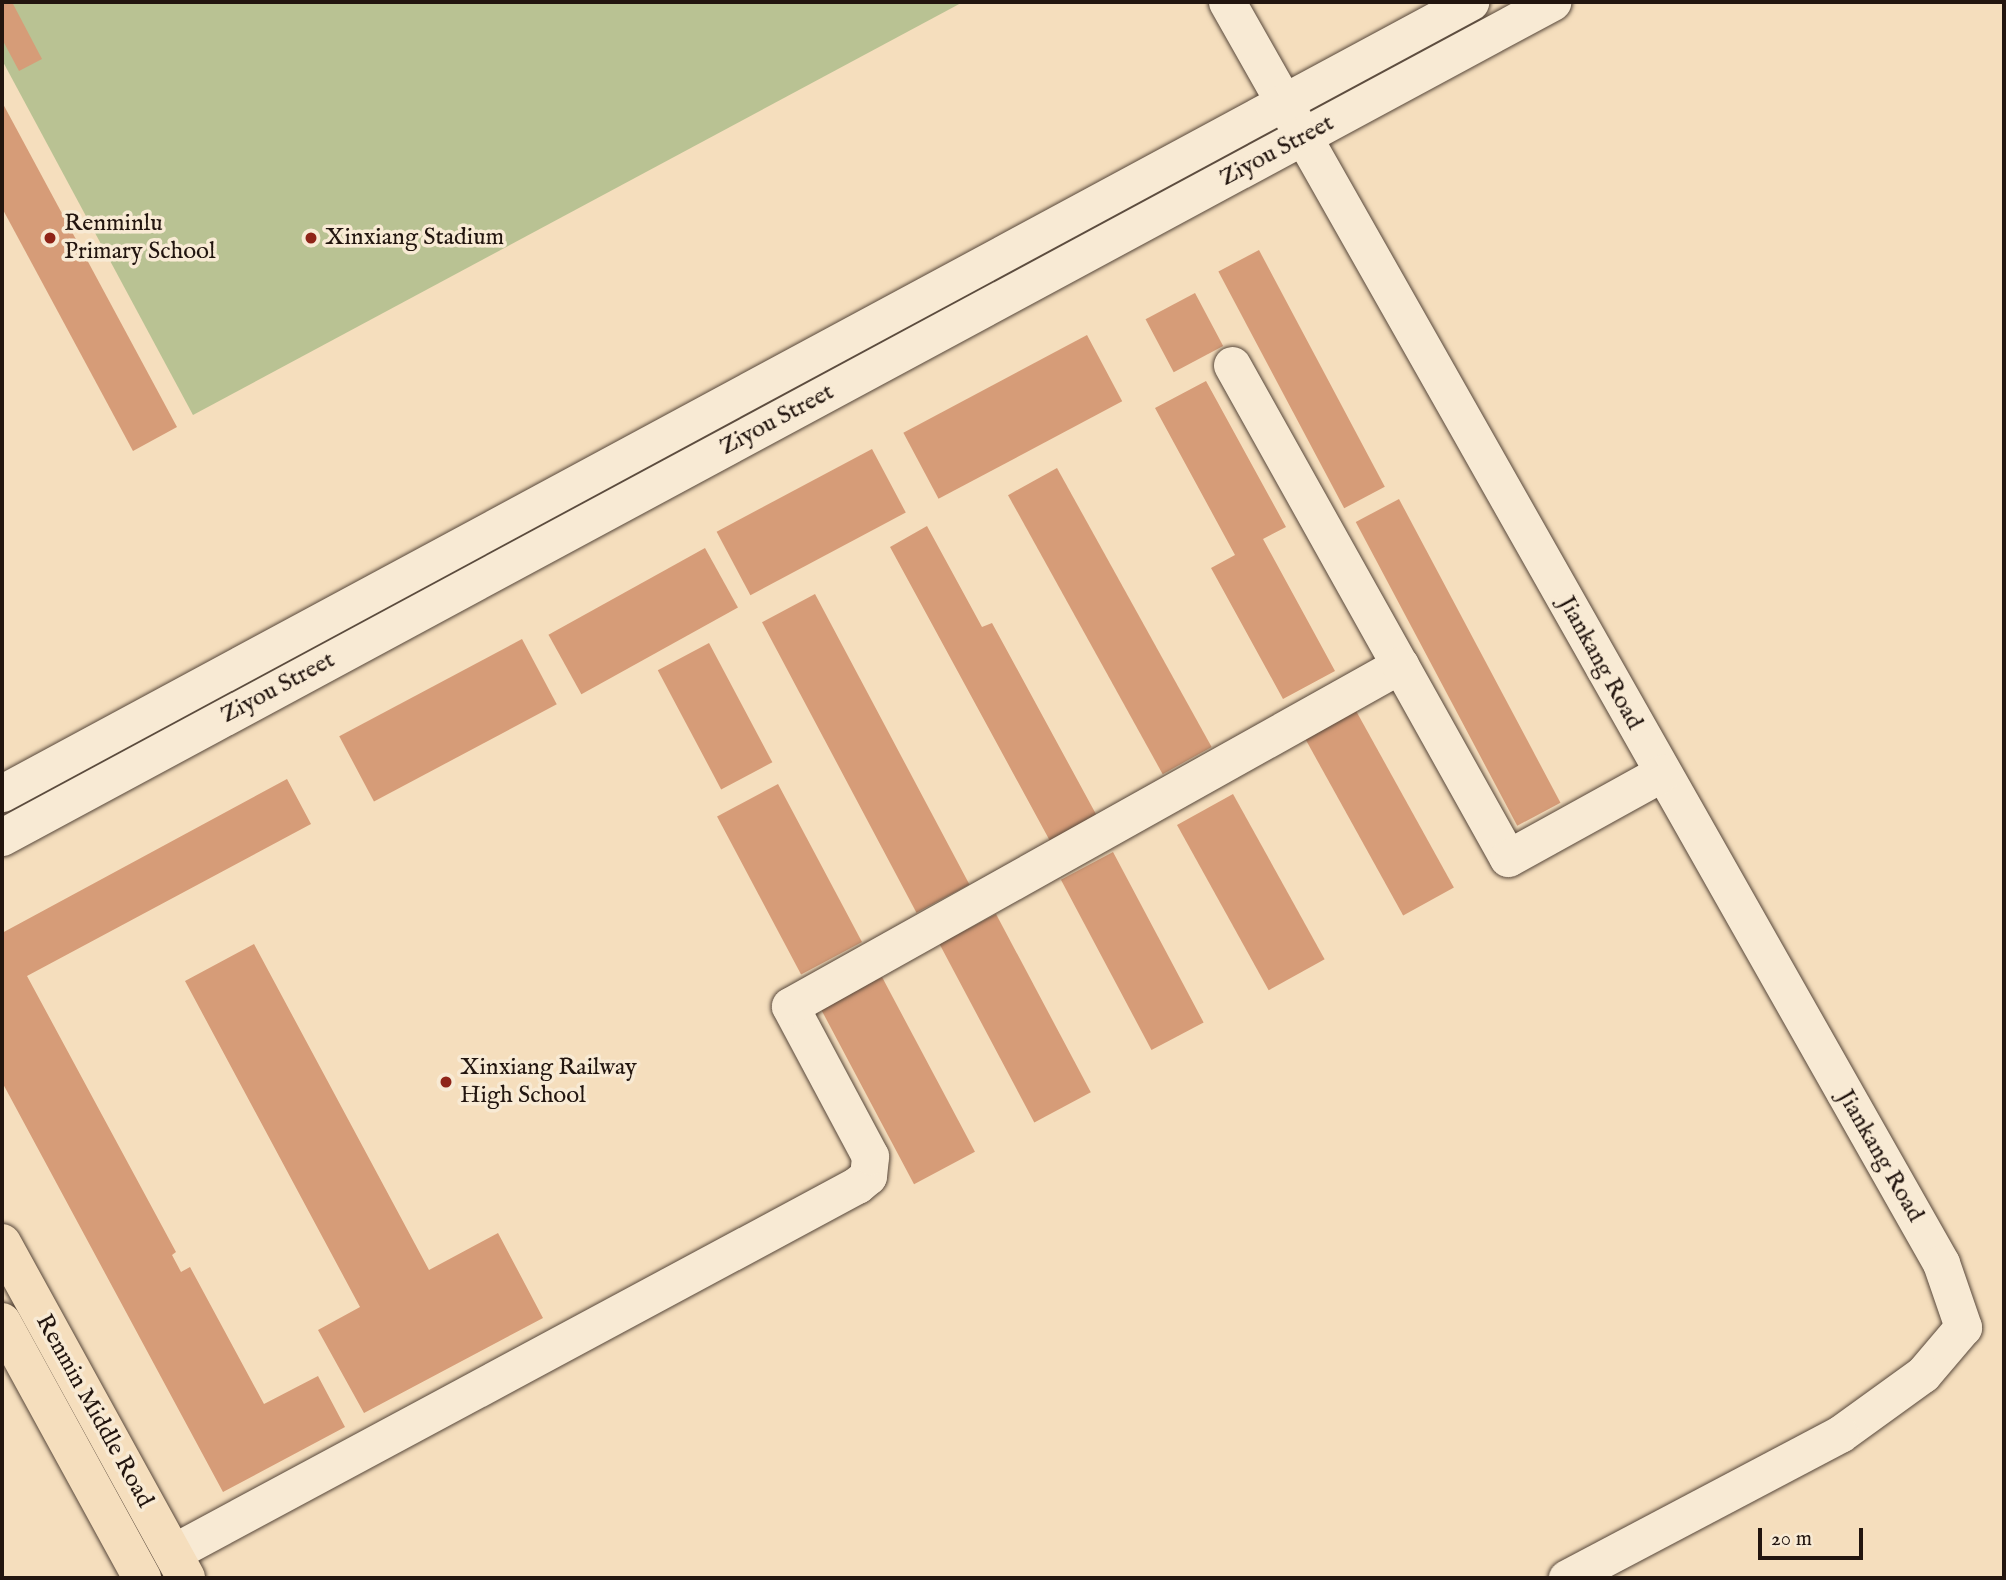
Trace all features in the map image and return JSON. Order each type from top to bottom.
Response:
[{"type":"main road","name":"Renmin Middle Road","points":[[2,1243],[179,1566]]},
{"type":"main road","name":"Renmin Middle Road","points":[[2,1322],[142,1578]]},
{"type":"street","name":"Jiankang Road","points":[[1227,2],[1941,1263],[1963,1327],[1923,1374],[1840,1434],[1567,1578]]},
{"type":"street","name":"Ziyou Street","points":[[2,793],[1471,2]]},
{"type":"street","name":"Ziyou Street","points":[[2,836],[1552,2]]},
{"type":"street","points":[[1232,365],[1508,858],[1662,773]]},
{"type":"street","points":[[179,1566],[857,1185],[868,1176],[870,1156],[790,1006],[1400,665]]},
{"type":"green space","name":"Xinxiang Stadium","points":[[2,2],[963,2],[193,415],[2,60]]},
{"type":"building","points":[[2,2],[12,2],[42,59],[19,71],[2,39]]},
{"type":"building","points":[[2,102],[177,427],[133,451],[2,208]]},
{"type":"building","points":[[1259,250],[1385,487],[1344,508],[1218,272]]},
{"type":"building","points":[[1195,293],[1223,346],[1174,372],[1146,319]]},
{"type":"building","points":[[1087,335],[1122,401],[939,499],[903,433]]},
{"type":"building","points":[[1206,381],[1286,527],[1263,539],[1335,671],[1283,699],[1211,568],[1235,555],[1155,408]]},
{"type":"building","points":[[872,449],[906,513],[750,595],[717,532]]},
{"type":"building","points":[[1057,468],[1212,747],[1163,774],[1008,495]]},
{"type":"building","points":[[1399,499],[1560,803],[1517,826],[1356,522]]},
{"type":"building","points":[[927,526],[982,627],[992,623],[1097,816],[1050,841],[890,547]]},
{"type":"building","points":[[705,548],[738,607],[581,694],[548,635]]},
{"type":"building","points":[[815,594],[969,884],[916,913],[762,622]]},
{"type":"building","points":[[522,639],[557,704],[374,802],[339,736]]},
{"type":"building","points":[[709,643],[772,762],[721,789],[658,670]]},
{"type":"building","points":[[1355,709],[1454,887],[1403,916],[1304,737]]},
{"type":"building","points":[[287,779],[311,824],[27,976],[176,1252],[172,1255],[181,1272],[190,1267],[264,1404],[318,1376],[345,1427],[223,1492],[2,1082],[2,933]]},
{"type":"building","points":[[778,784],[862,942],[801,974],[717,816]]},
{"type":"building","points":[[1233,794],[1325,959],[1269,990],[1177,825]]},
{"type":"building","points":[[1113,852],[1204,1022],[1152,1050],[1061,880]]},
{"type":"building","points":[[996,914],[1091,1092],[1034,1122],[939,944]]},
{"type":"building","points":[[254,944],[429,1270],[498,1233],[543,1318],[364,1413],[318,1330],[360,1307],[185,981]]},
{"type":"building","points":[[882,977],[975,1152],[914,1184],[821,1009]]},
{"type":"place","name":"Renminlu Primary School","points":[[50,238]]},
{"type":"place","name":"Xinxiang Stadium","points":[[311,238]]},
{"type":"place","name":"Xinxiang Railway High School","points":[[446,1082]]}]
